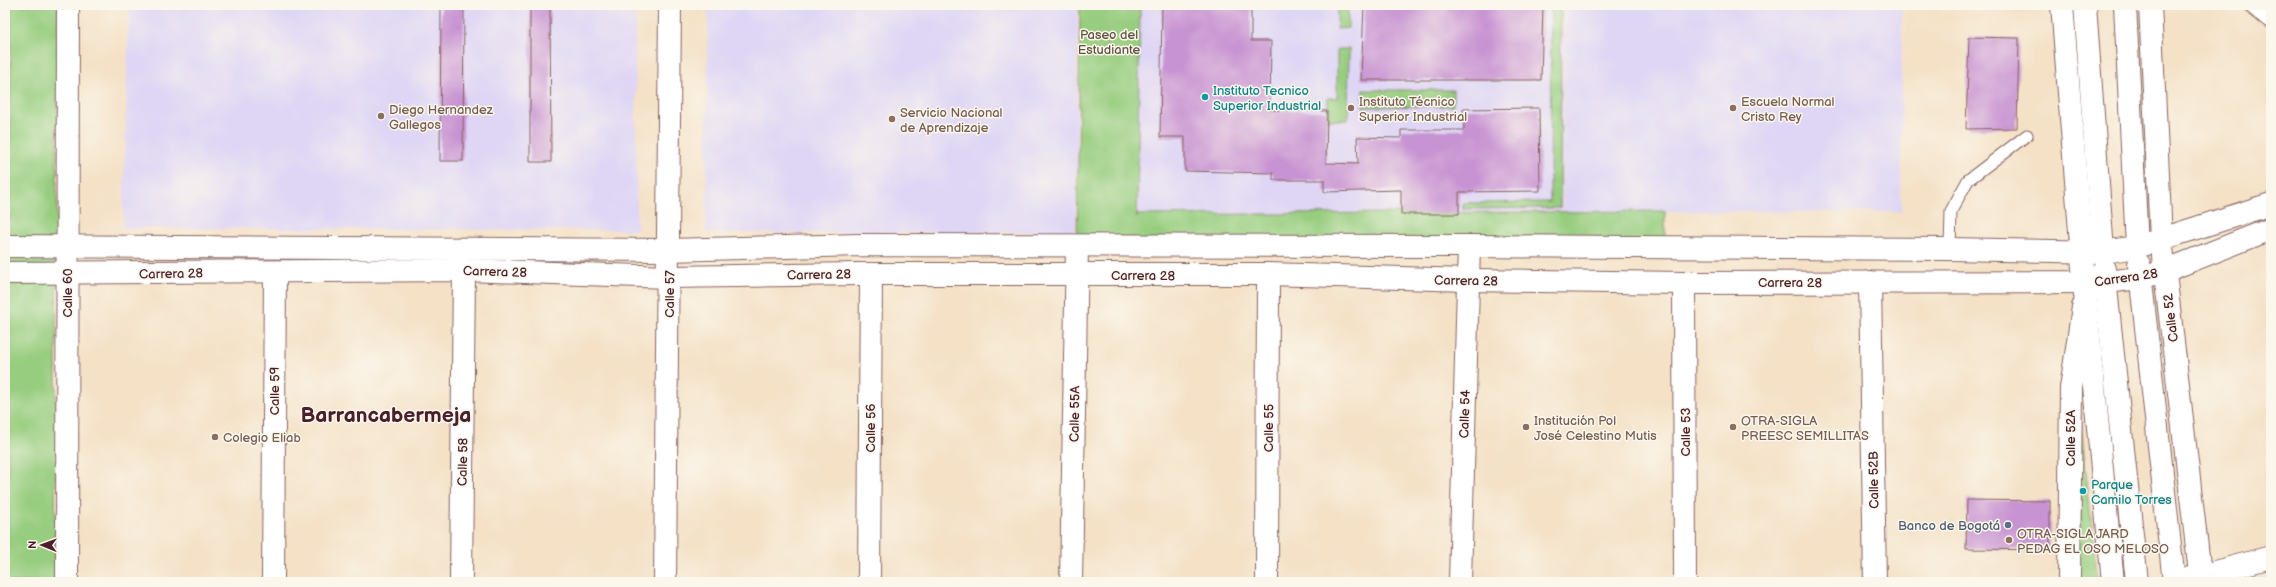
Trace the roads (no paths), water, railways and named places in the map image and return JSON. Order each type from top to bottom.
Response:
[{"type":"main road","name":"Calle 60","points":[[67,582],[68,5]]},
{"type":"main road","name":"Calle 57","points":[[665,582],[669,277],[670,5]]},
{"type":"main road","points":[[2062,5],[2069,94],[2092,252],[2106,282],[2137,582]]},
{"type":"main road","points":[[2085,5],[2089,59],[2092,252],[2085,288],[2113,582]]},
{"type":"main road","name":"Calle 52","points":[[2125,5],[2137,247],[2174,582]]},
{"type":"main road","name":"Calle 52","points":[[2150,5],[2161,239],[2201,579]]},
{"type":"main road","points":[[2256,5],[2271,17]]},
{"type":"main road","points":[[2069,94],[2089,59]]},
{"type":"main road","name":"Carrera 28","points":[[5,246],[67,245],[669,250],[859,245],[1469,246],[1950,249],[2092,252],[2137,247],[2271,204]]},
{"type":"main road","name":"Carrera 28","points":[[5,273],[67,274],[464,270],[669,277],[871,274],[1268,274],[1468,280],[1684,283],[1870,282],[2085,288],[2106,282],[2140,278],[2165,271],[2271,229]]},
{"type":"main road","name":"Calle 55A","points":[[1071,582],[1077,246]]},
{"type":"main road","name":"Calle 54","points":[[1460,582],[1469,246]]},
{"type":"main road","name":"Calle 58","points":[[461,582],[464,270]]},
{"type":"main road","name":"Calle 59","points":[[273,582],[275,272]]},
{"type":"main road","name":"Calle 56","points":[[869,582],[871,274]]},
{"type":"main road","name":"Calle 55","points":[[1267,582],[1268,274]]},
{"type":"main road","name":"Calle 52B","points":[[1870,282],[1875,582]]},
{"type":"main road","name":"Calle 53","points":[[1684,283],[1685,582]]},
{"type":"main road","name":"Calle 52A","points":[[2069,582],[2071,388],[2085,288]]},
{"type":"main road","points":[[2174,582],[2201,579],[2271,557]]},
{"type":"lane","points":[[1950,249],[1951,211],[1968,180],[2027,135]]},
{"type":"place","name":"Instituto Tecnico Superior Industrial","points":[[1205,97]]},
{"type":"place","name":"Instituto Técnico Superior Industrial","points":[[1351,108]]},
{"type":"place","name":"Escuela Normal Cristo Rey","points":[[1733,108]]},
{"type":"place","name":"Diego Hernandez Gallegos","points":[[381,116]]},
{"type":"place","name":"Servicio Nacional de Aprendizaje","points":[[892,119]]},
{"type":"place","name":"Institución Pol José Celestino Mutis","points":[[1526,427]]},
{"type":"place","name":"OTRA-SIGLA PREESC SEMILLITAS","points":[[1733,427]]},
{"type":"place","name":"Colegio Eliab","points":[[215,437]]},
{"type":"place","name":"Parque Camilo Torres","points":[[2083,491]]},
{"type":"place","name":"Banco de Bogotá","points":[[2008,525]]},
{"type":"place","name":"OTRA-SIGLA JARD PEDAG EL OSO MELOSO","points":[[2009,540]]},
{"type":"district","name":"Barrancabermeja","points":[[386,415]]},
{"type":"park label","name":"Paseo del Estudiante","points":[[1109,42]]}]
